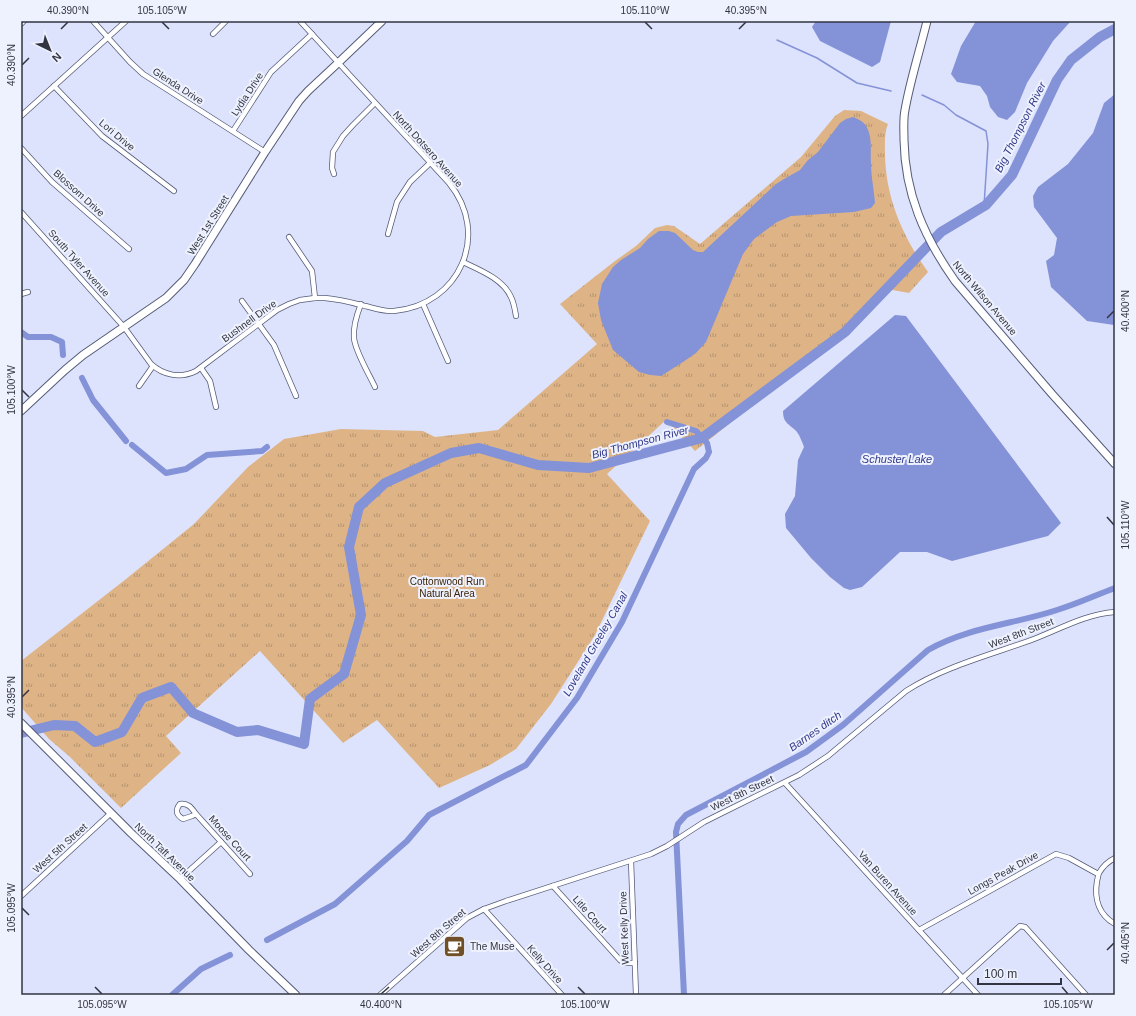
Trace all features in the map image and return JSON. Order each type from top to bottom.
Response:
[{"type":"main road","name":"West 1st Street","points":[[21,411],[83,355],[166,298],[184,280],[299,101],[308,90],[382,21]]},
{"type":"main road","name":"North Wilson Avenue","points":[[927,21],[904,111],[904,152],[907,174],[913,200],[922,225],[942,262],[955,281],[1052,394],[1115,464]]},
{"type":"main road","name":"North Taft Avenue","points":[[21,723],[296,995]]},
{"type":"street","points":[[21,24],[24,21]]},
{"type":"street","name":"Glenda Drive","points":[[93,21],[143,74],[265,152]]},
{"type":"street","points":[[21,116],[126,21]]},
{"type":"street","points":[[213,34],[226,21]]},
{"type":"street","name":"North Dotsero Avenue","points":[[300,21],[453,188],[463,205],[467,216],[467,250],[463,262]]},
{"type":"street","name":"Lydia Drive","points":[[233,131],[269,75],[312,34]]},
{"type":"street","name":"Lori Drive","points":[[54,86],[102,136],[174,191]]},
{"type":"street","points":[[334,174],[332,168],[333,152],[348,131],[375,103]]},
{"type":"street","name":"Blossom Drive","points":[[21,148],[52,182],[129,249]]},
{"type":"street","points":[[388,234],[397,202],[413,179],[430,163]]},
{"type":"street","name":"South Tyler Avenue","points":[[21,212],[124,327]]},
{"type":"street","points":[[289,237],[312,271],[315,298]]},
{"type":"street","points":[[463,262],[484,272],[505,288],[512,298],[516,316]]},
{"type":"street","name":"Bushnell Drive","points":[[124,327],[146,359],[153,366],[168,374],[177,376],[192,374],[277,310],[290,304],[315,298],[331,298],[392,311],[417,306],[439,295],[455,277],[463,262]]},
{"type":"street","points":[[21,294],[28,292]]},
{"type":"street","points":[[242,301],[274,345],[296,396]]},
{"type":"street","points":[[361,304],[354,337],[356,345],[375,386]]},
{"type":"street","points":[[423,304],[448,361]]},
{"type":"street","points":[[139,386],[153,366]]},
{"type":"street","points":[[201,368],[210,381],[216,407]]},
{"type":"street","name":"West 8th Street","points":[[380,995],[467,918],[484,909],[651,854],[704,822],[770,788],[799,775],[828,756],[906,691],[936,674],[1035,638],[1089,616],[1115,612]]},
{"type":"street","name":"Van Buren Avenue","points":[[784,783],[978,995]]},
{"type":"street","name":"West 5th Street","points":[[21,896],[111,813]]},
{"type":"street","name":"Moose Court","points":[[196,814],[250,874]]},
{"type":"street","points":[[180,879],[222,842]]},
{"type":"street","name":"Longs Peak Drive","points":[[919,930],[1056,854],[1068,858],[1098,874]]},
{"type":"street","points":[[1115,858],[1104,866],[1098,874],[1095,892],[1100,908],[1109,920],[1115,924]]},
{"type":"street","name":"West Kelly Drive","points":[[631,861],[636,995]]},
{"type":"street","name":"Litle Court","points":[[553,886],[620,960],[624,963],[635,962]]},
{"type":"street","name":"Kelly Drive","points":[[484,909],[562,995]]},
{"type":"street","points":[[944,995],[1020,926],[1024,927],[1086,995]]},
{"type":"green space","name":"Cottonwood Run Natural Area","points":[[844,110],[861,111],[888,124],[885,135],[885,155],[886,171],[892,202],[911,245],[928,272],[909,293],[887,289],[848,332],[798,369],[695,451],[666,420],[607,474],[650,521],[595,635],[551,704],[516,749],[490,765],[439,788],[377,720],[343,743],[260,651],[166,736],[181,753],[121,808],[70,757],[49,739],[21,707],[21,661],[194,524],[248,467],[284,439],[341,429],[423,431],[435,437],[498,430],[597,344],[560,304],[636,246],[655,228],[667,225],[674,226],[700,244],[801,157],[835,116]]},
{"type":"water","points":[[816,21],[891,21],[880,62],[872,67],[820,41],[812,27]]},
{"type":"water","points":[[976,21],[1071,21],[1053,41],[1027,83],[1015,112],[1007,120],[998,117],[990,107],[987,96],[980,86],[957,82],[951,74],[961,46]]},
{"type":"water","points":[[1115,94],[1114,325],[1087,321],[1051,287],[1046,261],[1054,255],[1057,238],[1034,207],[1033,196],[1038,187],[1068,164],[1093,133],[1104,103]]},
{"type":"water","points":[[853,117],[859,119],[866,126],[870,135],[871,173],[875,203],[871,208],[854,212],[791,216],[777,222],[754,239],[743,254],[706,342],[696,353],[661,376],[639,372],[613,350],[601,320],[598,303],[602,284],[613,267],[640,248],[648,239],[659,231],[669,231],[675,233],[693,250],[703,252],[776,184],[800,170],[808,160],[818,152],[840,123]]},
{"type":"water","name":"Schuster Lake","points":[[895,315],[906,316],[1061,523],[1048,536],[952,561],[927,552],[900,552],[862,587],[850,590],[844,588],[830,577],[811,558],[786,528],[785,514],[795,496],[798,460],[804,447],[797,432],[784,419],[783,411]]},
{"type":"waterway","name":"Big Thompson River","points":[[21,733],[54,725],[75,726],[95,742],[122,732],[142,698],[171,687],[193,713],[237,732],[258,730],[304,744],[310,699],[344,674],[361,615],[349,547],[359,507],[385,483],[451,453],[479,448],[538,465],[589,468],[702,438],[845,332],[941,232],[986,205],[1012,175],[1057,80],[1071,60],[1100,37],[1115,29]]},
{"type":"waterway","points":[[777,40],[817,58],[857,83],[891,91]]},
{"type":"waterway","points":[[922,95],[944,105],[956,115],[986,131],[988,144],[984,206]]},
{"type":"waterway","points":[[21,332],[28,337],[51,337],[62,342],[63,355]]},
{"type":"waterway","points":[[82,378],[93,400],[126,441]]},
{"type":"waterway","name":"Loveland Greeley Canal","points":[[267,940],[335,904],[407,841],[429,815],[526,765],[577,698],[622,622],[694,469],[706,458],[709,452],[707,443],[696,431],[667,422]]},
{"type":"waterway","points":[[132,445],[166,473],[186,469],[207,455],[262,451],[267,447]]},
{"type":"waterway","name":"Barnes ditch","points":[[684,995],[676,832],[678,824],[686,815],[806,752],[843,725],[928,650],[943,642],[975,631],[1057,610],[1115,588]]},
{"type":"waterway","name":"Loveland Greeley Canal","points":[[172,995],[201,969],[230,955]]},
{"type":"place","name":"The Muse","points":[[454,946]]}]
